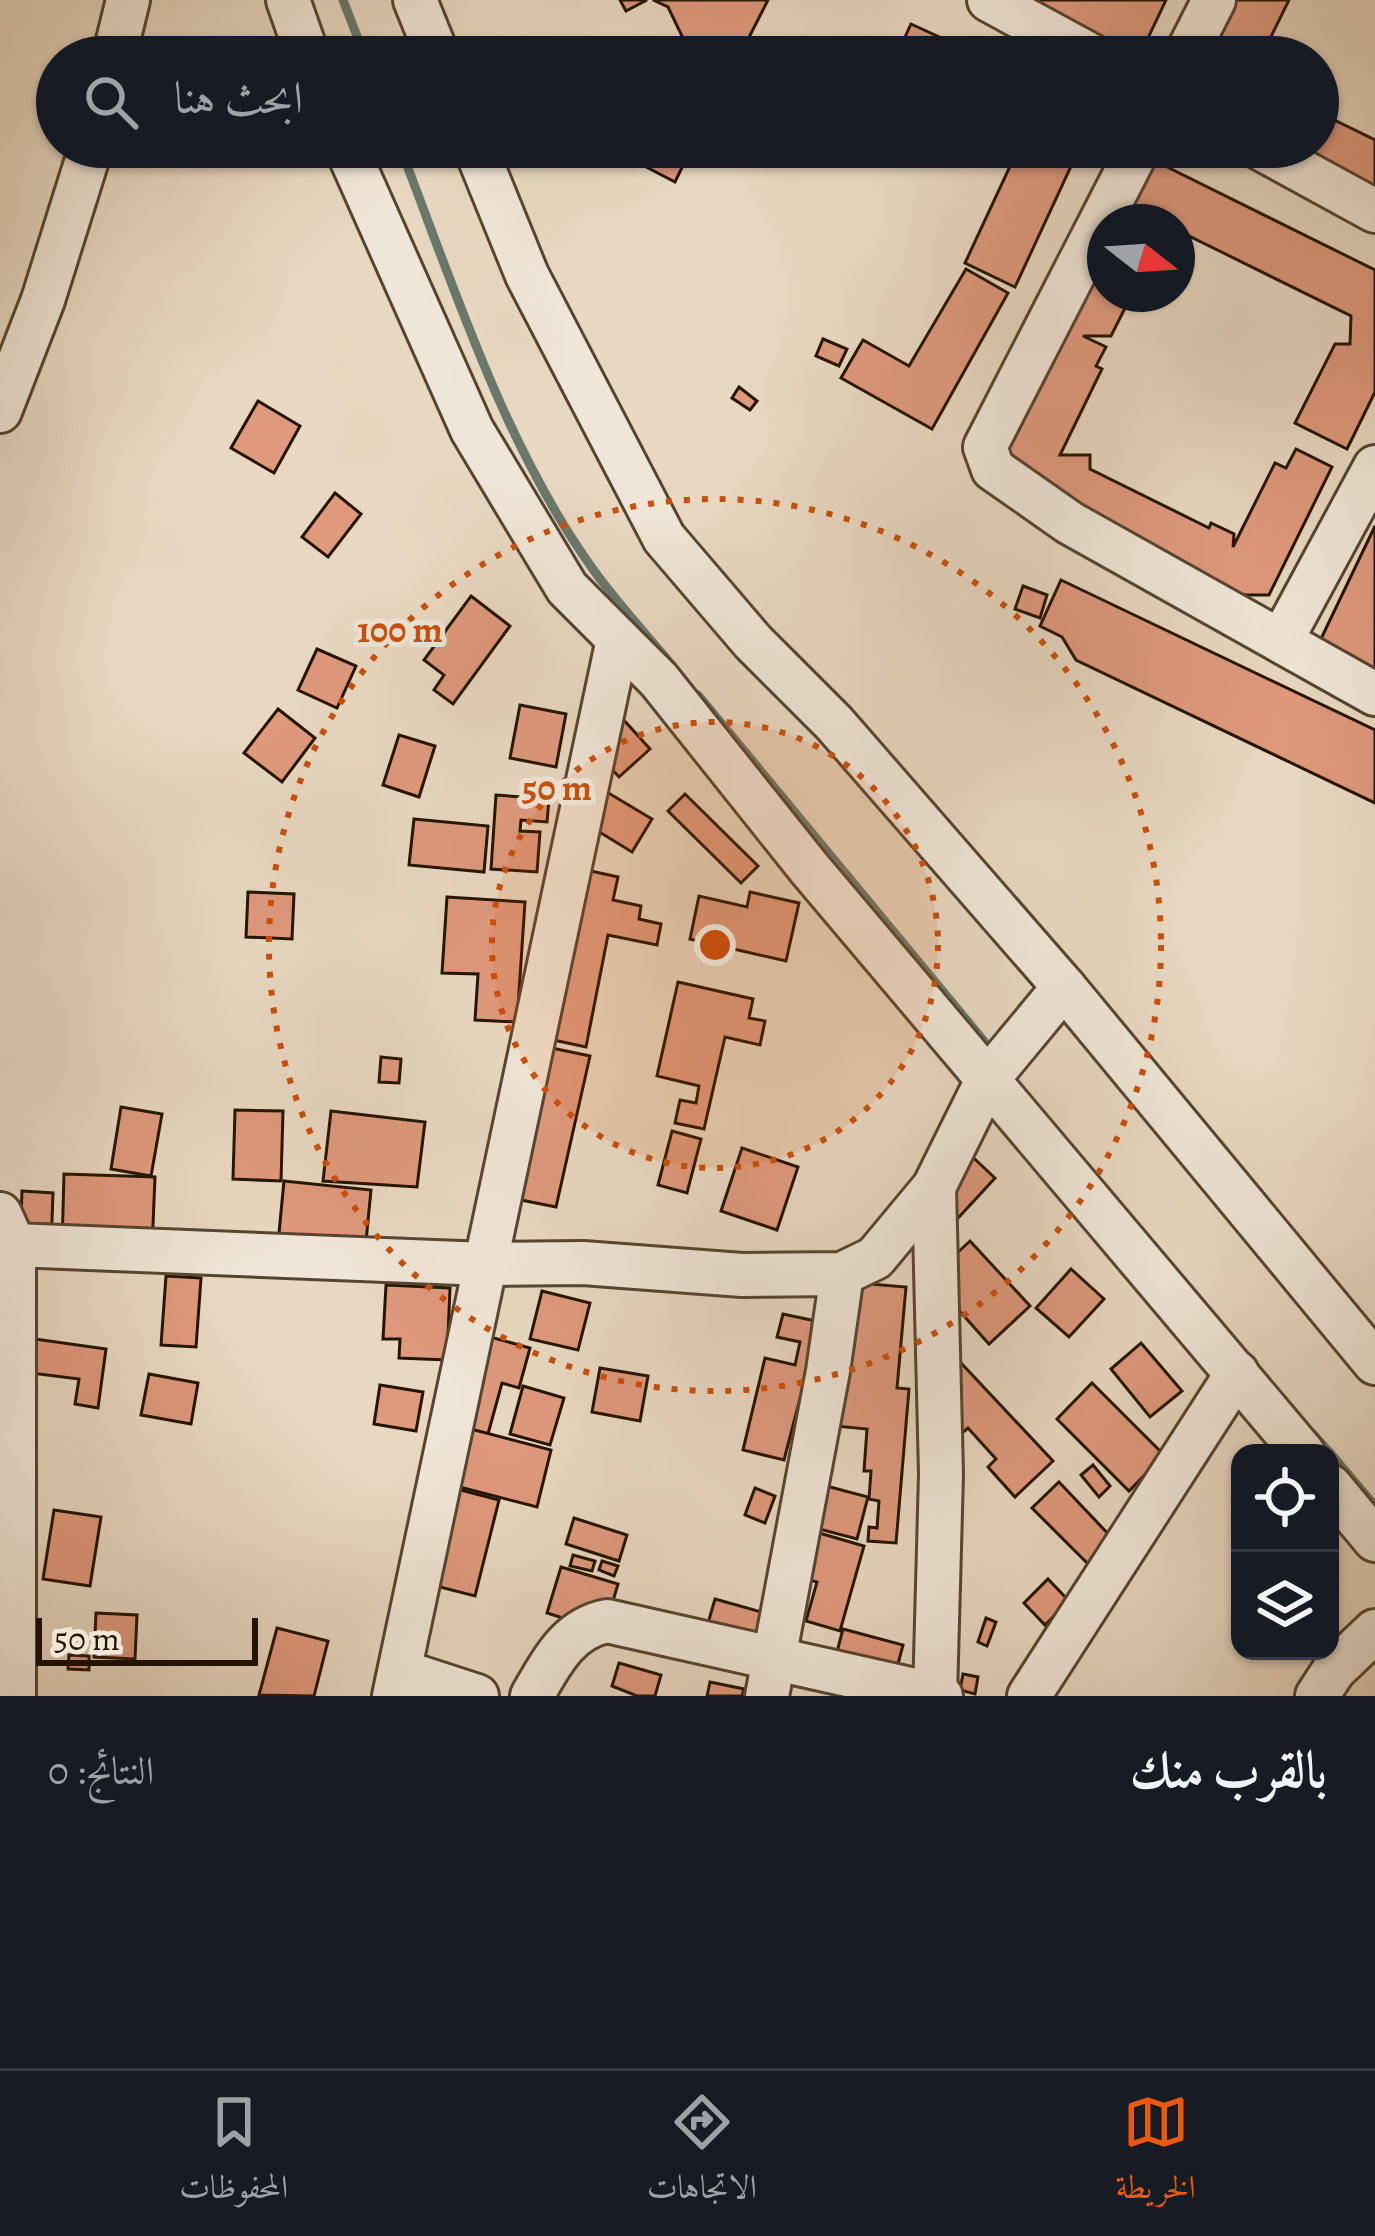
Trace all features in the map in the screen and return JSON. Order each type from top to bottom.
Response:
[{"type":"street","points":[[119,36],[128,0]]},
{"type":"street","points":[[288,0],[301,36]]},
{"type":"street","points":[[415,0],[430,36]]},
{"type":"street","points":[[989,0],[1055,36]]},
{"type":"street","points":[[1196,36],[1214,0]]},
{"type":"street","points":[[0,411],[44,300],[85,168]]},
{"type":"street","points":[[355,168],[472,430],[567,588],[659,680],[809,868],[1296,1444]]},
{"type":"street","points":[[484,168],[527,275],[664,538],[753,642],[834,723],[1064,987],[1375,1363]]},
{"type":"street","points":[[1128,168],[985,447],[986,457],[993,469],[1070,523],[1375,694]]},
{"type":"street","points":[[1296,168],[1375,211]]},
{"type":"street","points":[[1281,641],[1375,467]]},
{"type":"street","points":[[477,1696],[397,1683],[618,639]]},
{"type":"street","points":[[14,1696],[7,1230],[485,1264],[583,1263],[742,1275],[842,1274],[875,1258],[934,1187],[987,1080],[1064,987]]},
{"type":"street","points":[[532,1696],[555,1655],[574,1634],[607,1621],[771,1677],[937,1695],[941,1474],[934,1187]]},
{"type":"street","points":[[771,1677],[842,1274]]},
{"type":"street","points":[[1029,1696],[1237,1373]]},
{"type":"street","points":[[1339,1497],[1375,1540]]},
{"type":"street","points":[[1317,1696],[1334,1670],[1375,1631]]},
{"type":"building","points":[[620,0],[647,0],[626,11]]},
{"type":"building","points":[[653,0],[768,0],[750,36],[682,36],[668,7]]},
{"type":"building","points":[[992,0],[1166,0],[1149,36],[1067,36]]},
{"type":"building","points":[[1235,0],[1289,0],[1271,36],[1218,36]]},
{"type":"building","points":[[911,24],[937,36],[906,36]]},
{"type":"building","points":[[1339,122],[1375,140],[1375,188],[1334,168],[1339,168]]},
{"type":"building","points":[[648,168],[682,168],[675,182]]},
{"type":"building","points":[[1009,168],[1070,168],[1015,287],[965,263]]},
{"type":"building","points":[[1144,168],[1169,168],[1375,270],[1375,392],[1347,449],[1295,423],[1335,344],[1350,344],[1351,316],[1195,239],[1195,204],[1127,204]]},
{"type":"building","points":[[966,269],[1008,293],[932,429],[841,378],[863,340],[909,366]]},
{"type":"building","points":[[1087,286],[1087,312],[1123,312],[1111,336],[1083,336],[1106,347],[1096,366],[1102,369],[1060,455],[1090,455],[1090,469],[1209,528],[1211,523],[1234,534],[1233,547],[1275,463],[1286,468],[1296,449],[1332,467],[1269,595],[1208,595],[988,487]]},
{"type":"building","points":[[823,339],[847,349],[839,366],[816,356]]},
{"type":"building","points":[[739,387],[757,401],[750,410],[732,398]]},
{"type":"building","points":[[258,401],[300,426],[274,473],[231,448]]},
{"type":"building","points":[[335,493],[361,514],[328,557],[302,537]]},
{"type":"building","points":[[1375,526],[1375,672],[1318,645]]},
{"type":"building","points":[[1061,580],[1375,730],[1375,803],[1076,660],[1062,637],[1040,626]]},
{"type":"building","points":[[1023,586],[1047,595],[1040,618],[1015,609]]},
{"type":"building","points":[[471,596],[510,626],[453,704],[434,690],[444,675],[424,660]]},
{"type":"building","points":[[317,649],[356,666],[337,708],[298,690]]},
{"type":"building","points":[[520,705],[566,714],[556,767],[510,758]]},
{"type":"building","points":[[612,707],[650,749],[619,777],[581,736]]},
{"type":"building","points":[[278,709],[315,738],[282,782],[244,753]]},
{"type":"building","points":[[399,735],[435,746],[419,797],[383,785]]},
{"type":"building","points":[[595,785],[652,819],[632,852],[575,817]]},
{"type":"building","points":[[685,794],[758,866],[741,883],[668,811]]},
{"type":"building","points":[[496,795],[549,799],[547,822],[521,820],[520,831],[540,832],[537,872],[491,869]]},
{"type":"building","points":[[414,819],[488,826],[484,872],[409,865]]},
{"type":"building","points":[[577,868],[618,877],[613,900],[641,906],[639,919],[661,924],[657,945],[608,935],[586,1047],[544,1038]]},
{"type":"building","points":[[248,892],[294,894],[292,939],[246,937]]},
{"type":"building","points":[[750,892],[799,903],[786,961],[690,939],[699,896],[747,907]]},
{"type":"building","points":[[447,897],[525,902],[517,1022],[475,1020],[478,974],[442,973]]},
{"type":"building","points":[[678,982],[753,999],[749,1018],[765,1021],[760,1045],[725,1037],[704,1129],[675,1123],[680,1100],[696,1103],[699,1086],[657,1076]]},
{"type":"building","points":[[547,1047],[590,1056],[556,1207],[516,1199]]},
{"type":"building","points":[[381,1057],[401,1059],[399,1083],[379,1082]]},
{"type":"building","points":[[121,1107],[162,1114],[151,1176],[111,1169]]},
{"type":"building","points":[[235,1110],[283,1111],[281,1181],[233,1179]]},
{"type":"building","points":[[331,1111],[425,1122],[417,1187],[323,1181]]},
{"type":"building","points":[[672,1131],[701,1139],[687,1193],[658,1185]]},
{"type":"building","points":[[742,1148],[798,1167],[777,1230],[721,1211]]},
{"type":"building","points":[[964,1149],[995,1178],[958,1218],[927,1189]]},
{"type":"building","points":[[64,1174],[155,1177],[152,1249],[62,1246]]},
{"type":"building","points":[[284,1181],[371,1190],[364,1262],[277,1254]]},
{"type":"building","points":[[22,1191],[53,1193],[51,1247],[20,1245]]},
{"type":"building","points":[[970,1241],[1030,1306],[989,1344],[930,1278]]},
{"type":"building","points":[[1071,1269],[1104,1299],[1069,1337],[1036,1308]]},
{"type":"building","points":[[166,1276],[201,1278],[196,1347],[161,1345]]},
{"type":"building","points":[[847,1282],[906,1287],[897,1388],[909,1389],[896,1543],[868,1541],[869,1527],[877,1528],[879,1501],[869,1499],[871,1471],[864,1471],[867,1429],[835,1426]]},
{"type":"building","points":[[386,1285],[450,1288],[447,1360],[399,1358],[400,1339],[383,1339]]},
{"type":"building","points":[[542,1291],[590,1303],[578,1350],[530,1339]]},
{"type":"building","points":[[783,1314],[820,1322],[784,1460],[743,1450],[765,1358],[795,1365],[800,1342],[777,1337]]},
{"type":"building","points":[[483,1335],[530,1348],[519,1388],[502,1383],[488,1434],[459,1426]]},
{"type":"building","points":[[35,1339],[106,1349],[98,1408],[75,1404],[79,1379],[31,1373]]},
{"type":"building","points":[[1141,1343],[1182,1391],[1150,1417],[1111,1369]]},
{"type":"building","points":[[962,1364],[1053,1461],[1015,1497],[988,1467],[996,1459],[968,1428],[955,1439],[921,1402]]},
{"type":"building","points":[[600,1368],[648,1376],[640,1421],[592,1412]]},
{"type":"building","points":[[149,1374],[198,1383],[191,1424],[141,1415]]},
{"type":"building","points":[[1092,1383],[1164,1455],[1129,1491],[1057,1419]]},
{"type":"building","points":[[380,1385],[423,1392],[416,1431],[374,1424]]},
{"type":"building","points":[[523,1386],[564,1398],[550,1445],[510,1434]]},
{"type":"building","points":[[463,1427],[551,1450],[537,1507],[448,1484]]},
{"type":"building","points":[[1093,1465],[1110,1486],[1099,1497],[1081,1475]]},
{"type":"building","points":[[1059,1482],[1113,1539],[1088,1564],[1032,1508]]},
{"type":"building","points":[[815,1483],[868,1497],[857,1539],[804,1525]]},
{"type":"building","points":[[755,1488],[775,1496],[765,1523],[745,1515]]},
{"type":"building","points":[[457,1489],[499,1500],[475,1596],[432,1585]]},
{"type":"building","points":[[54,1510],[101,1517],[90,1586],[43,1579]]},
{"type":"building","points":[[574,1518],[627,1535],[619,1561],[566,1544]]},
{"type":"building","points":[[809,1530],[864,1546],[840,1631],[806,1621],[817,1582],[796,1576]]},
{"type":"building","points":[[573,1555],[595,1561],[592,1571],[570,1566]]},
{"type":"building","points":[[602,1561],[618,1566],[614,1576],[599,1570]]},
{"type":"building","points":[[561,1567],[618,1584],[604,1631],[547,1613]]},
{"type":"building","points":[[1048,1579],[1069,1601],[1045,1625],[1024,1603]]},
{"type":"building","points":[[715,1599],[765,1613],[752,1660],[704,1637]]},
{"type":"building","points":[[96,1613],[137,1615],[135,1659],[94,1657]]},
{"type":"building","points":[[986,1618],[996,1622],[987,1646],[978,1642]]},
{"type":"building","points":[[277,1628],[328,1641],[314,1696],[259,1695]]},
{"type":"building","points":[[843,1629],[903,1645],[890,1694],[830,1678]]},
{"type":"building","points":[[69,1655],[89,1656],[89,1670],[68,1669]]},
{"type":"building","points":[[619,1663],[661,1675],[655,1696],[637,1696],[612,1686]]},
{"type":"building","points":[[963,1674],[978,1677],[975,1694],[960,1690]]},
{"type":"building","points":[[710,1682],[744,1689],[742,1696],[707,1696]]},
{"type":"waterway","points":[[343,0],[357,36]]},
{"type":"waterway","points":[[408,168],[484,366],[535,474],[595,572],[671,664]]},
{"type":"waterway","points":[[698,695],[993,1052]]},
{"type":"waterway","points":[[1312,1433],[1322,1444]]},
{"type":"waterway","points":[[1339,1464],[1375,1506]]}]
